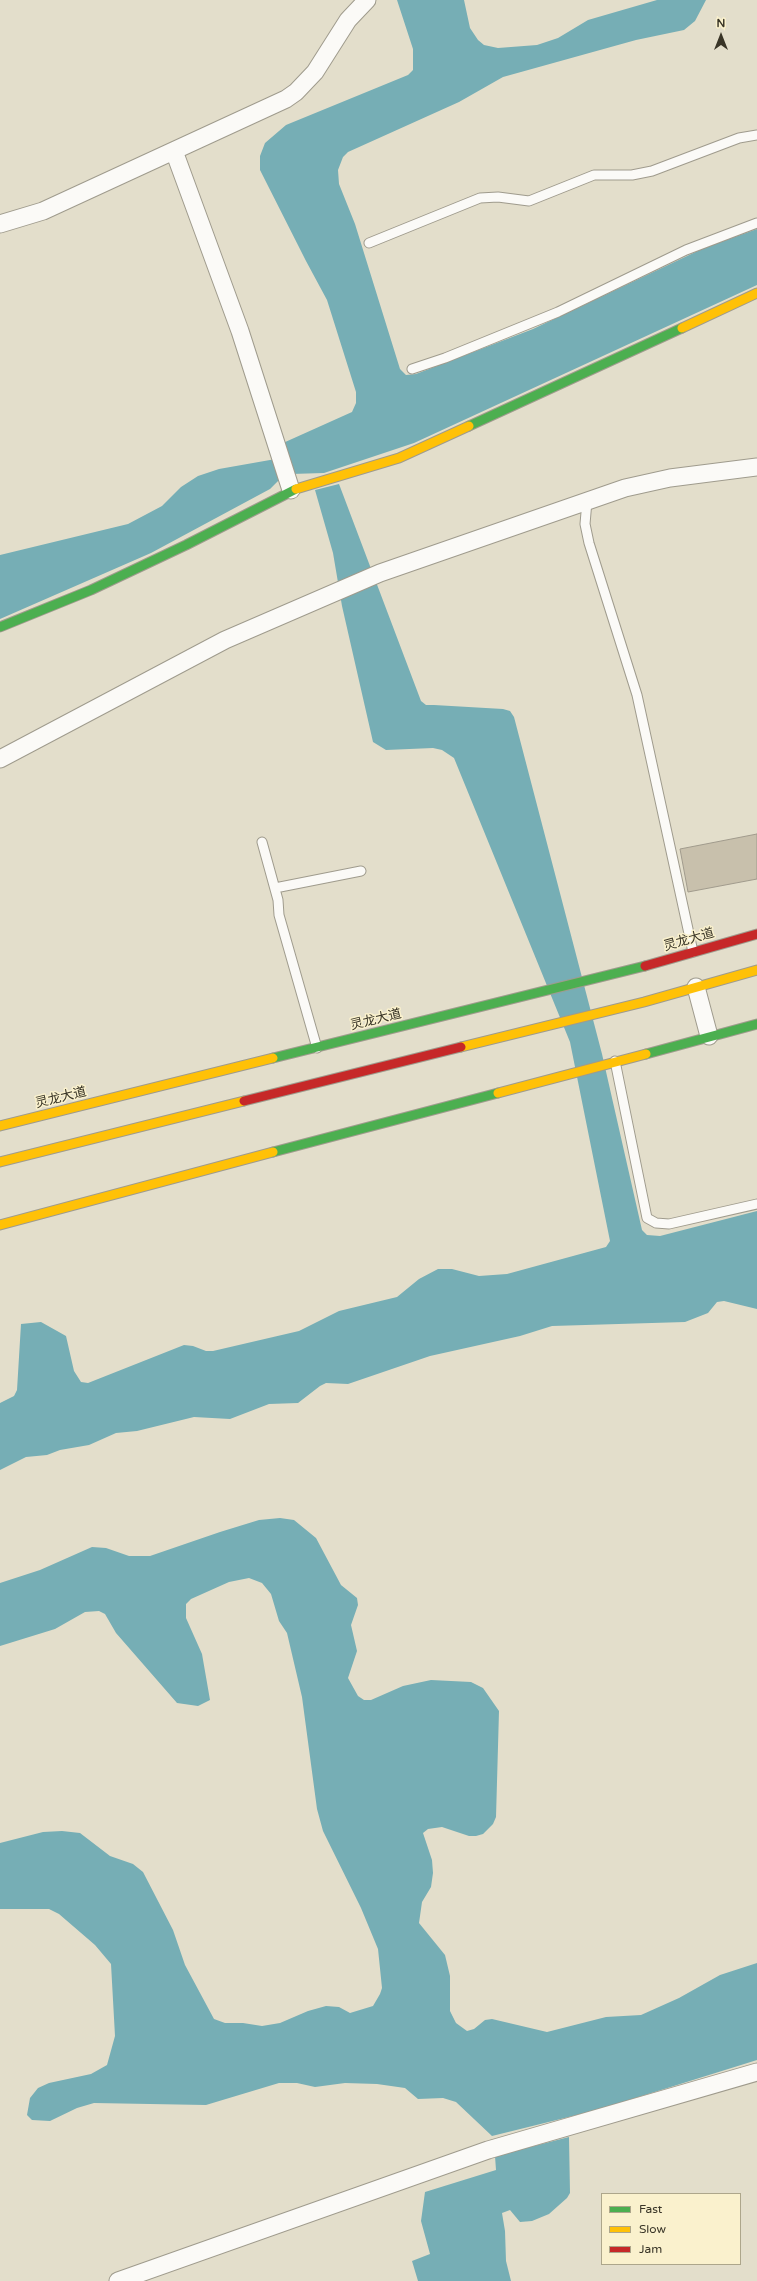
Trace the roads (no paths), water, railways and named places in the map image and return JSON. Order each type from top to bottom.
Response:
[{"type":"street","points":[[0,224],[43,211],[275,105],[296,92],[315,72],[348,20],[367,0]]},
{"type":"street","points":[[174,151],[240,332],[278,453],[290,485]]},
{"type":"street","points":[[0,627],[105,584],[186,545],[290,485],[399,458],[757,293]]},
{"type":"street","points":[[0,759],[225,640],[380,572],[587,501],[645,483],[757,467]]},
{"type":"street","name":"灵龙大道","points":[[0,1126],[616,974],[757,934]]},
{"type":"street","points":[[0,1162],[623,1007],[757,970]]},
{"type":"street","points":[[696,987],[710,1036]]},
{"type":"street","points":[[0,1225],[336,1137],[566,1073],[757,1024]]},
{"type":"street","points":[[118,2281],[143,2277],[488,2150],[757,2072]]},
{"type":"lane","points":[[369,243],[480,198],[498,197],[529,201],[594,176],[632,175],[652,171],[739,138],[757,135]]},
{"type":"lane","points":[[412,369],[445,358],[558,312],[686,250],[757,223]]},
{"type":"lane","points":[[587,501],[585,524],[589,543],[637,695],[693,952]]},
{"type":"lane","points":[[262,842],[275,888],[279,915],[317,1048]]},
{"type":"lane","points":[[275,888],[361,871]]},
{"type":"lane","points":[[612,1062],[647,1218],[656,1223],[669,1224],[757,1204]]},
{"type":"water","points":[[397,0],[464,0],[470,28],[478,40],[484,45],[498,48],[537,45],[558,38],[588,20],[657,0],[706,0],[695,21],[684,30],[636,40],[503,77],[459,102],[348,152],[343,157],[338,170],[339,184],[355,224],[400,369],[406,375],[416,374],[533,329],[704,248],[757,229],[757,285],[414,443],[324,473],[291,474],[281,478],[270,489],[151,553],[0,619],[0,555],[128,524],[162,506],[181,487],[198,476],[219,469],[287,457],[283,443],[352,412],[356,403],[356,392],[327,300],[260,170],[260,156],[265,143],[286,125],[408,75],[413,70],[413,49]]},
{"type":"water","points":[[339,484],[421,701],[426,705],[503,709],[510,711],[514,717],[602,1054],[642,1230],[647,1235],[660,1236],[757,1211],[757,1309],[724,1301],[717,1302],[708,1313],[685,1322],[552,1326],[520,1336],[430,1356],[348,1384],[326,1383],[298,1403],[269,1404],[230,1419],[194,1417],[137,1431],[116,1433],[89,1445],[60,1450],[47,1455],[26,1457],[0,1470],[0,1403],[14,1396],[17,1390],[21,1324],[41,1322],[66,1336],[74,1371],[81,1382],[88,1383],[184,1345],[193,1346],[206,1351],[213,1351],[299,1331],[339,1311],[397,1297],[419,1279],[438,1269],[452,1269],[479,1276],[507,1274],[606,1247],[610,1241],[570,1042],[454,758],[442,750],[433,748],[386,750],[373,742],[342,606],[333,553],[315,490]]},
{"type":"water","points":[[280,1518],[294,1520],[316,1538],[341,1585],[357,1598],[358,1605],[351,1625],[357,1651],[348,1678],[358,1696],[364,1700],[371,1700],[403,1686],[431,1680],[471,1682],[483,1688],[499,1711],[496,1817],[493,1824],[483,1834],[476,1836],[469,1836],[442,1827],[428,1829],[423,1833],[432,1860],[433,1873],[431,1887],[422,1902],[419,1923],[445,1955],[450,1976],[450,2011],[456,2023],[467,2031],[474,2029],[485,2020],[492,2019],[547,2032],[606,2017],[641,2015],[679,1998],[720,1975],[757,1963],[757,2060],[597,2110],[492,2136],[456,2102],[443,2098],[418,2099],[405,2088],[377,2084],[345,2083],[315,2087],[297,2083],[279,2083],[206,2105],[94,2103],[77,2108],[50,2121],[32,2120],[27,2115],[30,2098],[38,2088],[49,2083],[91,2074],[107,2065],[115,2036],[111,1964],[95,1945],[59,1914],[49,1909],[0,1909],[0,1843],[43,1832],[62,1831],[80,1833],[110,1856],[133,1864],[143,1872],[173,1930],[185,1965],[214,2019],[225,2023],[243,2023],[262,2026],[280,2023],[308,2011],[326,2006],[339,2007],[350,2013],[373,2006],[380,1994],[382,1988],[378,1949],[361,1908],[323,1831],[317,1809],[302,1697],[287,1633],[279,1621],[271,1594],[262,1583],[249,1578],[229,1582],[191,1599],[186,1604],[186,1618],[202,1654],[210,1700],[198,1706],[177,1703],[116,1633],[105,1614],[99,1611],[85,1612],[55,1629],[0,1646],[0,1583],[40,1570],[92,1547],[106,1548],[129,1556],[150,1556],[259,1520]]},
{"type":"water","points":[[569,2137],[570,2193],[567,2198],[549,2214],[532,2221],[520,2222],[510,2210],[502,2213],[505,2231],[506,2261],[511,2281],[418,2281],[412,2261],[430,2254],[421,2221],[425,2192],[496,2170],[495,2156]]}]
